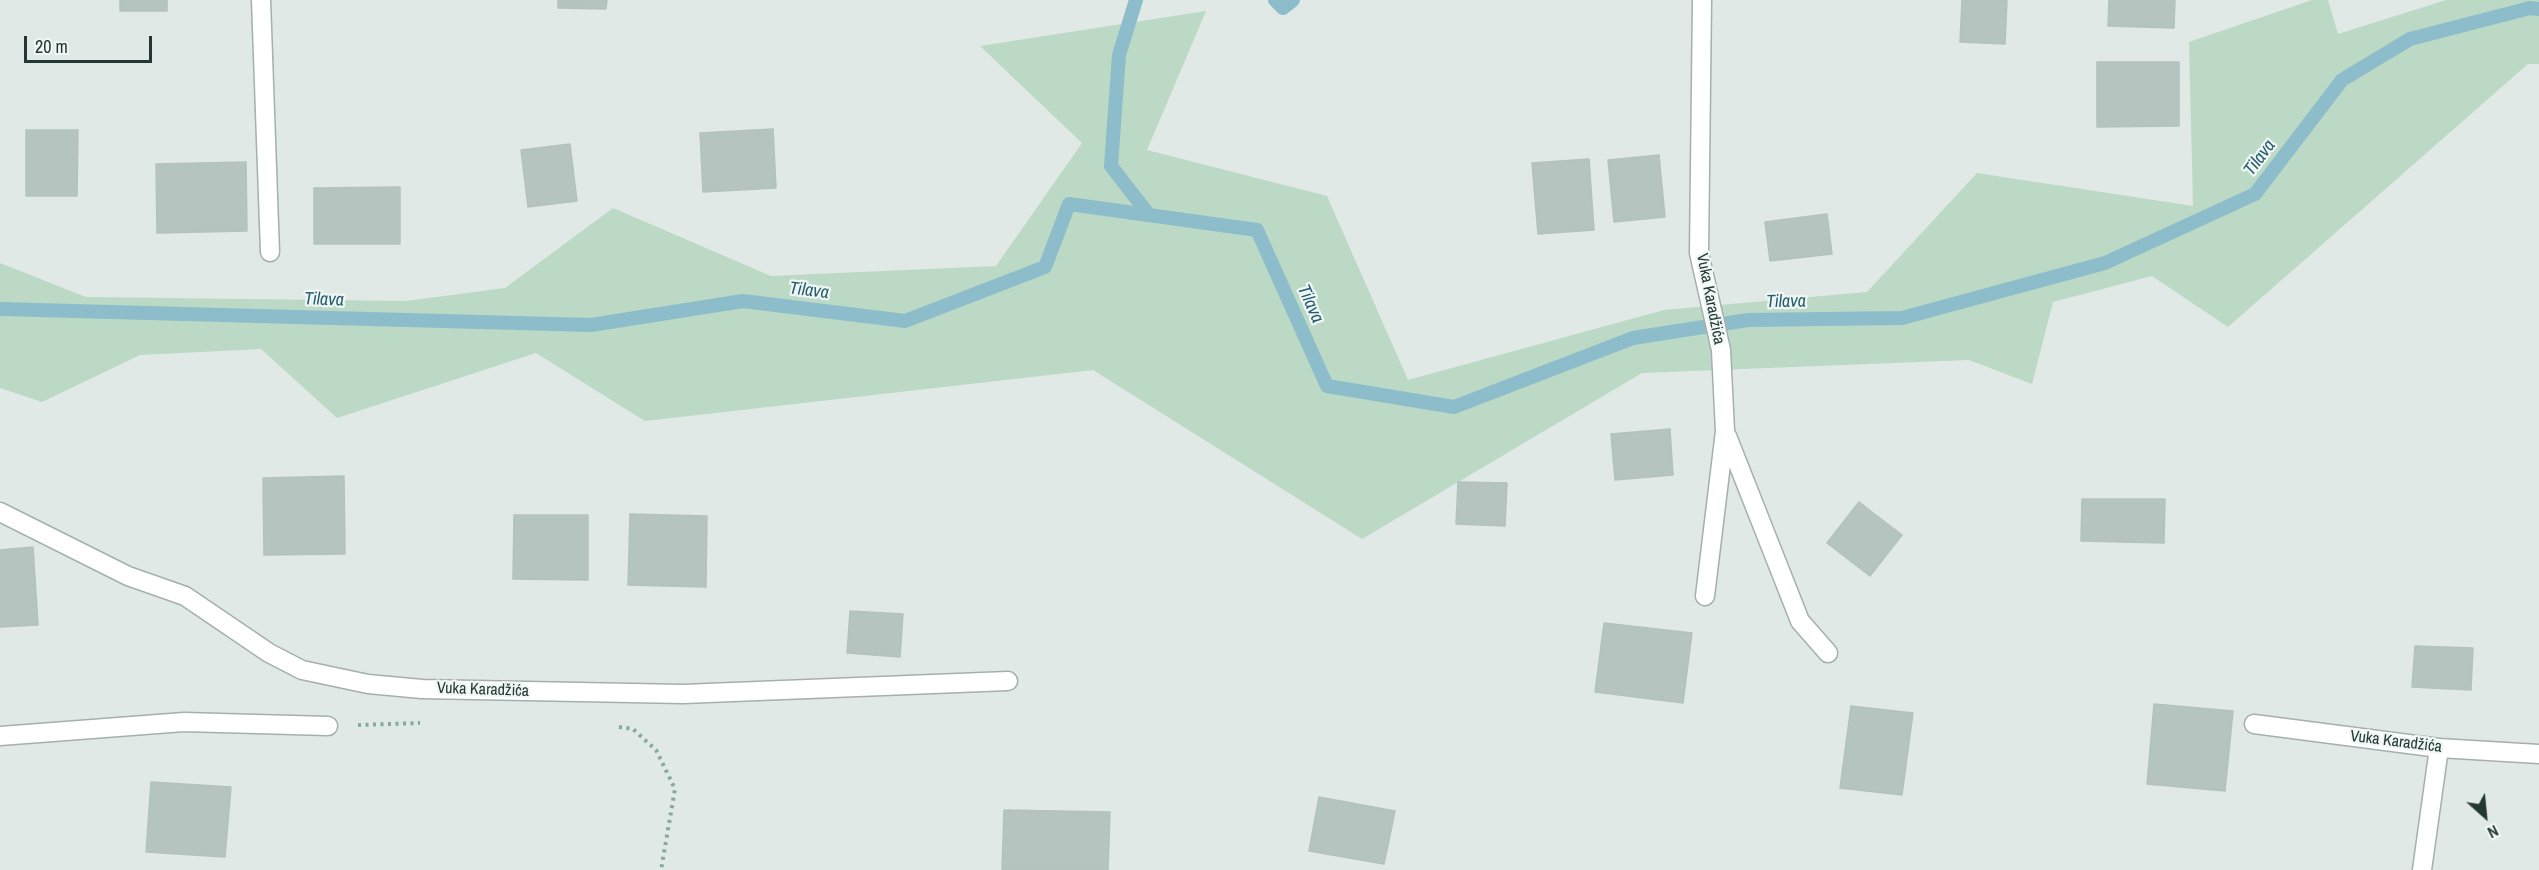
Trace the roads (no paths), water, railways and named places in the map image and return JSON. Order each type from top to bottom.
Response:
[{"type":"street","points":[[261,0],[270,252]]},
{"type":"street","name":"Vuka Karadžića","points":[[1702,0],[1699,254],[1721,350],[1725,431],[1705,596]]},
{"type":"street","points":[[1725,431],[1800,621],[1828,653]]},
{"type":"street","name":"Vuka Karadžića","points":[[0,512],[128,576],[185,596],[269,653],[302,670],[368,684],[422,689],[683,694],[1008,681]]},
{"type":"street","points":[[0,736],[184,722],[328,726]]},
{"type":"street","name":"Vuka Karadžića","points":[[2254,724],[2439,748],[2539,754]]},
{"type":"street","points":[[2422,870],[2439,748]]},
{"type":"waterway","points":[[1136,0],[1119,55],[1111,166],[1149,215]]},
{"type":"waterway","points":[[1275,0],[1283,8],[1293,0]]},
{"type":"waterway","name":"Tilava","points":[[0,309],[591,325],[743,301],[905,321],[1045,267],[1069,204],[1257,230],[1327,386],[1454,407],[1633,338],[1748,320],[1902,318],[2105,263],[2255,194],[2342,80],[2410,39],[2530,8],[2539,9]]}]
